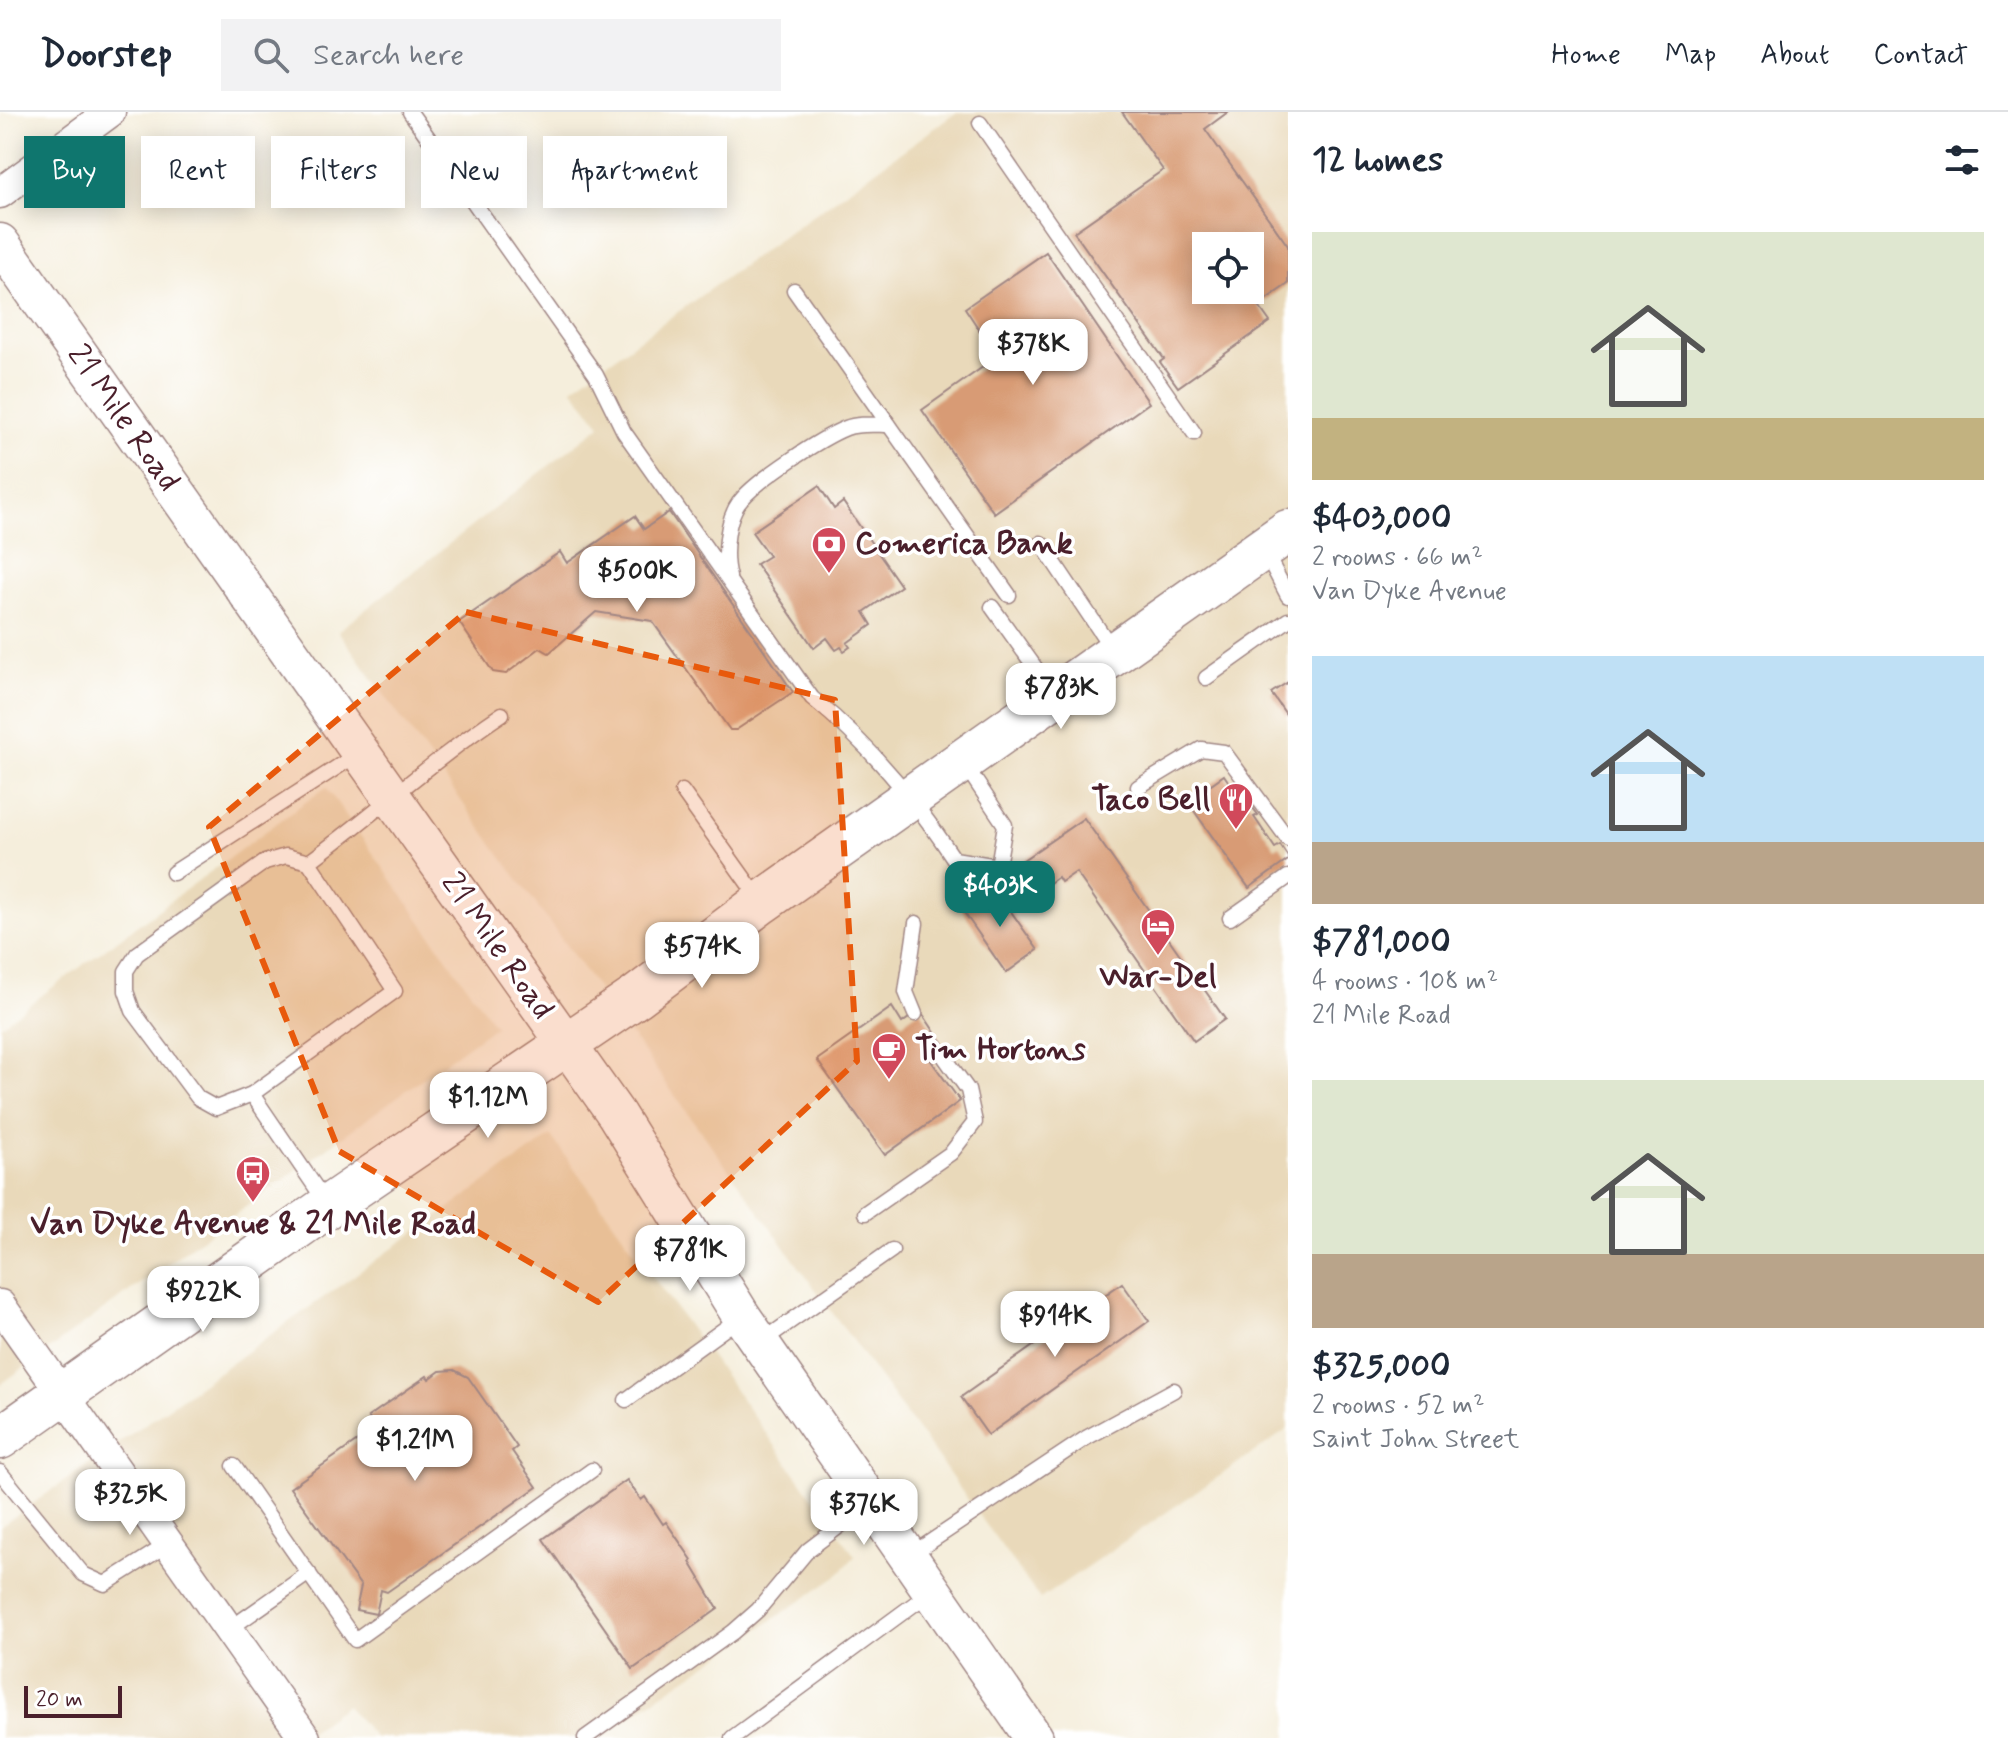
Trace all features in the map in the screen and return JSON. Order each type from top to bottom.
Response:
[{"type":"main road","points":[[4,1429],[62,1393],[329,1206],[567,1045],[761,903],[1276,540]]},
{"type":"street","points":[[0,193],[110,112]]},
{"type":"street","name":"21 Mile Road","points":[[0,243],[616,1114],[751,1330],[1034,1738]]},
{"type":"street","points":[[0,1305],[305,1738]]},
{"type":"lane","points":[[410,112],[596,375],[624,432],[812,698],[844,724],[914,798],[954,859],[998,866],[1005,825],[963,762]]},
{"type":"lane","points":[[980,123],[1194,433]]},
{"type":"lane","points":[[794,290],[1009,595]]},
{"type":"lane","points":[[731,583],[727,570],[728,537],[732,516],[742,499],[822,441],[848,427],[889,425]]},
{"type":"lane","points":[[1276,540],[1288,596]]},
{"type":"lane","points":[[1041,543],[1115,654]]},
{"type":"lane","points":[[992,607],[1055,694]]},
{"type":"lane","points":[[1206,678],[1288,620]]},
{"type":"lane","points":[[309,862],[394,798],[457,744],[502,714]]},
{"type":"lane","points":[[1138,787],[1201,749],[1224,752],[1288,839]]},
{"type":"lane","points":[[173,873],[360,753]]},
{"type":"lane","points":[[682,791],[761,903]]},
{"type":"lane","points":[[286,856],[309,862],[395,991],[252,1094],[216,1108],[198,1098],[133,1011],[126,991],[126,971],[137,954],[265,862],[286,856]]},
{"type":"lane","points":[[1230,918],[1288,877]]},
{"type":"lane","points":[[915,1014],[906,992],[916,923]]},
{"type":"lane","points":[[865,1213],[951,1153],[975,1122],[968,1090],[935,1044]]},
{"type":"lane","points":[[252,1094],[329,1206]]},
{"type":"lane","points":[[626,1400],[892,1250]]},
{"type":"lane","points":[[908,1556],[1086,1438],[1174,1390]]},
{"type":"lane","points":[[234,1466],[355,1640],[592,1470]]},
{"type":"lane","points":[[0,1472],[83,1574],[105,1584],[168,1544]]},
{"type":"lane","points":[[585,1738],[733,1632],[758,1610],[808,1550],[871,1502]]},
{"type":"lane","points":[[228,1630],[309,1573]]},
{"type":"lane","points":[[732,1738],[932,1590]]},
{"type":"highlighted area","points":[[466,612],[835,700],[857,1061],[598,1302],[339,1151],[209,827]]},
{"type":"shaded area","points":[[957,112],[1288,112],[1288,1429],[1040,1599],[338,631],[601,425],[572,388]]},
{"type":"shaded area","points":[[326,787],[495,1026],[0,1385],[0,1026]]},
{"type":"shaded area","points":[[551,1136],[855,1556],[836,1577],[597,1738],[375,1738],[346,1705],[300,1738],[0,1738],[0,1527]]},
{"type":"building","points":[[1122,112],[1228,112],[1205,129],[1288,246],[1288,284],[1264,301],[1264,232],[1192,232],[1192,304],[1259,304],[1270,322],[1178,387],[1160,362],[1164,359],[1074,232],[1163,170]]},
{"type":"building","points":[[1046,252],[1149,403],[994,513],[922,410],[997,357],[965,308]]},
{"type":"building","name":"Comerica Bank","points":[[819,486],[834,509],[843,502],[901,586],[864,612],[872,625],[847,643],[850,647],[844,651],[841,647],[836,650],[827,638],[814,648],[756,564],[769,556],[752,532]]},
{"type":"building","points":[[669,512],[793,692],[736,730],[730,730],[652,621],[596,612],[549,653],[540,648],[506,674],[493,672],[459,622],[560,552],[567,563],[635,516],[644,529]]},
{"type":"building","points":[[1288,682],[1288,717],[1271,693]]},
{"type":"building","name":"Taco Bell","points":[[1224,775],[1241,800],[1245,797],[1258,815],[1254,817],[1275,848],[1280,845],[1288,857],[1249,888],[1187,801]]},
{"type":"building","name":"War-Del","points":[[1084,818],[1225,1019],[1194,1041],[1076,872],[1061,882],[1058,877],[1033,895],[1013,867]]},
{"type":"building","points":[[993,886],[1038,950],[1006,973],[961,908]]},
{"type":"building","name":"Tim Hortons","points":[[892,1007],[902,1023],[920,1010],[940,1040],[924,1051],[960,1101],[885,1155],[817,1060]]},
{"type":"building","points":[[1122,1283],[1149,1321],[988,1435],[961,1397]]},
{"type":"building","points":[[454,1370],[468,1377],[517,1447],[512,1451],[537,1487],[387,1592],[381,1590],[376,1614],[356,1610],[361,1586],[290,1488],[376,1428],[368,1417],[427,1376],[429,1379],[440,1371]]},
{"type":"building","points":[[627,1480],[641,1500],[645,1497],[663,1524],[666,1522],[692,1560],[690,1562],[718,1609],[633,1669],[543,1539]]},
{"type":"place","name":"Comerica Bank","points":[[829,575]]},
{"type":"place","name":"Taco Bell","points":[[1236,831]]},
{"type":"place","name":"War-Del","points":[[1158,957]]},
{"type":"place","name":"Tim Hortons","points":[[889,1081]]},
{"type":"place","name":"Van Dyke Avenue & 21 Mile Road","points":[[253,1204]]}]
